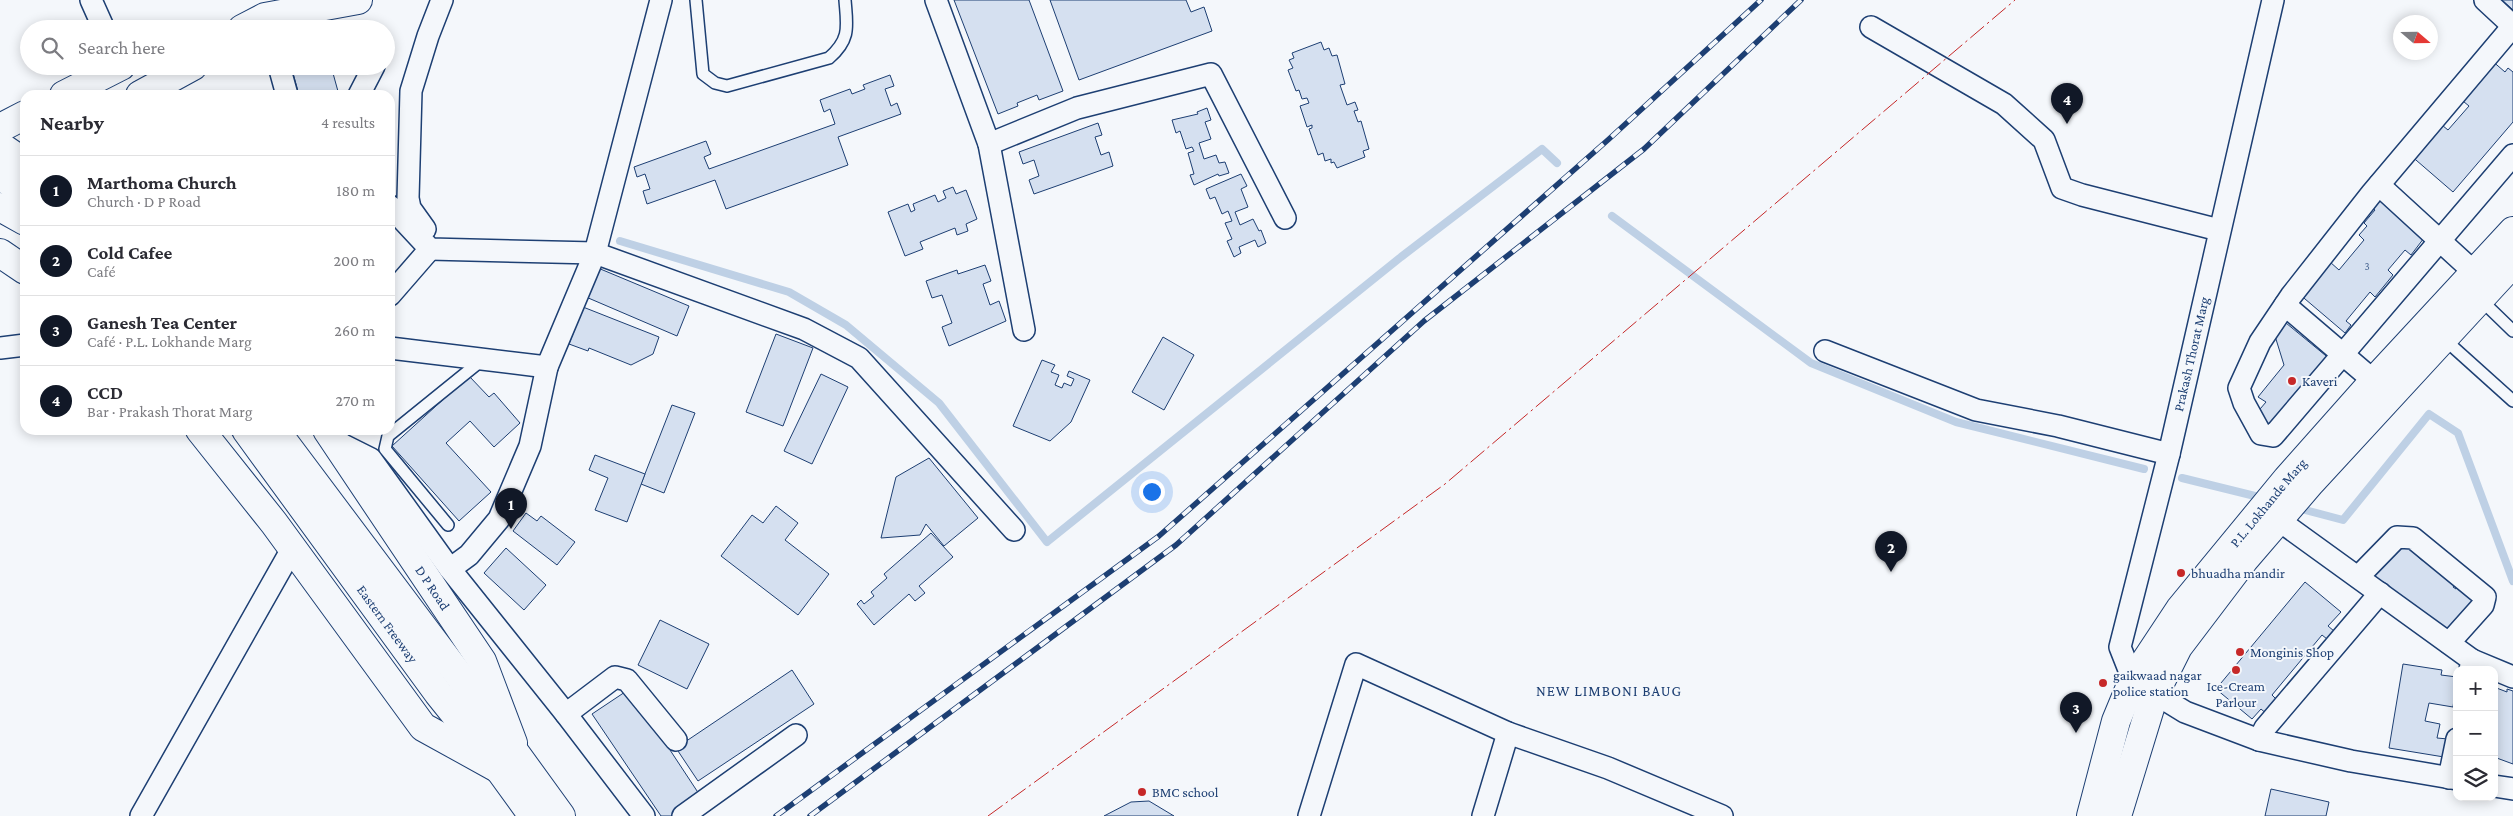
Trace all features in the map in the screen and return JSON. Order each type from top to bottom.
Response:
[{"type":"main road","points":[[278,20],[358,0]]},
{"type":"main road","points":[[74,90],[103,75]]},
{"type":"main road","points":[[152,90],[178,79]]},
{"type":"main road","points":[[0,128],[20,118]]},
{"type":"main road","points":[[12,163],[20,181]]},
{"type":"main road","points":[[0,207],[20,218]]},
{"type":"main road","name":"P.L. Lokhande Marg","points":[[2270,514],[2435,331],[2474,272],[2513,231]]},
{"type":"main road","points":[[0,253],[20,267]]},
{"type":"main road","points":[[0,263],[20,269]]},
{"type":"main road","name":"P.L. Lokhande Marg","points":[[2090,816],[2116,721],[2178,647],[2244,560],[2270,514],[2374,381],[2435,331],[2480,300],[2513,263]]},
{"type":"main road","points":[[204,435],[292,549],[423,726],[508,762]]},
{"type":"main road","name":"Eastern Freeway","points":[[250,435],[438,693],[561,816]]},
{"type":"main road","name":"Eastern Freeway","points":[[279,435],[461,678],[508,762],[532,816]]},
{"type":"main road","name":"D P Road","points":[[332,436],[482,661],[508,762]]},
{"type":"main road","name":"P.L. Lokhande Marg","points":[[2117,816],[2143,687]]},
{"type":"street","points":[[91,0],[100,20]]},
{"type":"street","points":[[442,0],[428,36],[411,91],[408,198],[410,208],[419,223],[436,237],[596,246],[804,329],[859,358],[1014,530]]},
{"type":"street","points":[[450,569],[469,555],[499,519],[530,446],[547,367],[596,246],[608,166],[661,0]]},
{"type":"street","points":[[936,0],[989,144],[1024,330]]},
{"type":"street","name":"Prakash Thorat Marg","points":[[2143,687],[2120,647],[2169,454],[2273,0]]},
{"type":"street","points":[[2485,0],[2513,26],[2379,185],[2285,304],[2260,342],[2239,388],[2244,404],[2261,434],[2273,436],[2513,155]]},
{"type":"street","points":[[1871,27],[2004,104],[2044,140],[2062,188],[2082,195],[2219,230]]},
{"type":"street","points":[[989,144],[1077,108],[1211,74],[1285,218]]},
{"type":"street","points":[[281,75],[286,90]]},
{"type":"street","points":[[362,90],[369,75]]},
{"type":"street","points":[[2379,185],[2474,272]]},
{"type":"street","points":[[395,211],[430,249],[596,246]]},
{"type":"street","points":[[395,290],[430,249]]},
{"type":"street","points":[[2285,304],[2374,381]]},
{"type":"street","points":[[0,348],[20,346]]},
{"type":"street","points":[[395,349],[547,367]]},
{"type":"street","points":[[1825,351],[1976,410],[2058,426],[2169,454]]},
{"type":"street","points":[[332,436],[371,459],[450,569],[566,714],[644,816]]},
{"type":"street","points":[[2270,514],[2450,643],[2471,665],[2513,677]]},
{"type":"street","points":[[2358,577],[2397,537],[2413,538],[2485,597],[2483,605],[2450,643]]},
{"type":"street","points":[[141,816],[292,549]]},
{"type":"street","points":[[2259,740],[2265,728],[2380,593]]},
{"type":"street","points":[[1309,816],[1356,664],[1508,733],[1608,768],[1722,816]]},
{"type":"street","points":[[566,714],[615,676],[627,680],[676,740]]},
{"type":"street","points":[[2143,687],[2185,712],[2259,740],[2351,761],[2453,779]]},
{"type":"street","points":[[1483,816],[1508,733]]},
{"type":"street","points":[[683,816],[796,735]]},
{"type":"street","points":[[2498,787],[2513,790]]},
{"type":"lane","points":[[696,0],[703,74],[715,83],[727,86],[829,58],[841,47],[847,27],[845,0]]},
{"type":"lane","points":[[2480,300],[2513,331]]},
{"type":"lane","points":[[2435,331],[2513,401]]},
{"type":"lane","points":[[395,430],[484,359]]},
{"type":"lane","points":[[389,435],[385,449],[448,525]]},
{"type":"building","points":[[954,0],[1029,0],[1063,91],[1039,100],[1037,95],[1017,103],[1018,106],[998,114]]},
{"type":"building","points":[[1050,0],[1186,0],[1191,12],[1204,7],[1212,31],[1079,80]]},
{"type":"building","points":[[2502,0],[2513,0],[2513,10]]},
{"type":"building","points":[[1321,42],[1324,50],[1329,48],[1332,56],[1337,55],[1345,84],[1340,85],[1347,105],[1355,102],[1358,110],[1354,111],[1358,122],[1361,121],[1369,149],[1363,151],[1365,157],[1337,168],[1334,162],[1331,163],[1331,159],[1325,161],[1323,153],[1318,155],[1309,129],[1312,128],[1312,125],[1307,127],[1300,106],[1309,103],[1307,98],[1302,99],[1299,90],[1296,91],[1288,70],[1293,68],[1289,60],[1294,58],[1292,53]]},
{"type":"building","points":[[2490,59],[2505,72],[2508,68],[2513,72],[2513,122],[2453,192],[2409,154],[2437,121],[2448,130],[2469,106],[2458,97]]},
{"type":"building","points":[[293,75],[333,75],[338,90],[298,90]]},
{"type":"building","points":[[890,75],[894,86],[885,89],[891,106],[897,103],[901,114],[838,137],[848,165],[726,209],[715,180],[647,204],[643,191],[650,189],[645,174],[637,177],[634,167],[706,141],[711,154],[704,157],[709,169],[835,124],[830,109],[824,112],[820,100],[850,89],[852,94],[865,89],[863,85]]},
{"type":"building","points":[[1207,108],[1211,120],[1205,122],[1211,139],[1199,143],[1204,159],[1216,155],[1219,163],[1225,162],[1229,173],[1219,176],[1218,174],[1194,185],[1190,175],[1194,174],[1188,153],[1194,151],[1192,147],[1186,149],[1180,131],[1176,133],[1172,120],[1198,114],[1197,112]]},
{"type":"building","points":[[1098,123],[1102,135],[1095,137],[1101,155],[1109,152],[1113,166],[1034,194],[1029,180],[1039,176],[1034,160],[1023,164],[1019,152]]},
{"type":"building","points":[[1241,174],[1247,186],[1241,189],[1248,207],[1235,212],[1240,225],[1253,219],[1259,231],[1261,230],[1266,243],[1258,247],[1255,240],[1239,247],[1241,253],[1234,257],[1227,241],[1232,239],[1225,223],[1232,221],[1228,211],[1222,214],[1215,197],[1210,199],[1206,189]]},
{"type":"building","points":[[953,187],[956,194],[966,190],[977,219],[966,224],[968,231],[957,235],[955,228],[920,242],[923,249],[905,256],[888,212],[908,204],[911,212],[915,210],[913,204],[935,195],[938,202],[946,198],[943,191]]},
{"type":"building","points":[[2378,199],[2424,238],[2411,255],[2405,250],[2388,270],[2393,275],[2375,297],[2370,292],[2346,321],[2351,325],[2345,333],[2298,293],[2330,262],[2339,270],[2364,240],[2359,235],[2367,226],[2364,223],[2375,210],[2371,207]]},
{"type":"building","points":[[985,265],[991,281],[983,284],[990,305],[999,301],[1006,321],[949,346],[942,327],[952,323],[942,295],[932,298],[926,281],[957,270],[958,274]]},
{"type":"building","points":[[598,268],[689,306],[677,336],[586,297]]},
{"type":"building","points":[[583,307],[659,337],[653,354],[631,365],[589,348],[588,351],[569,344]]},
{"type":"building","name":"Kaveri","points":[[2286,323],[2331,360],[2272,430],[2255,415],[2266,402],[2258,397],[2284,365],[2275,336]]},
{"type":"building","points":[[776,334],[813,348],[783,426],[746,412]]},
{"type":"building","points":[[1163,337],[1194,355],[1164,410],[1132,392]]},
{"type":"building","points":[[1042,360],[1055,365],[1051,372],[1059,375],[1055,385],[1062,388],[1064,383],[1071,386],[1074,379],[1067,376],[1069,371],[1090,380],[1071,422],[1050,441],[1013,426]]},
{"type":"building","points":[[821,374],[848,387],[812,464],[784,451]]},
{"type":"building","points":[[469,376],[489,397],[494,393],[520,423],[494,447],[470,421],[446,443],[491,492],[459,521],[392,446]]},
{"type":"building","points":[[672,405],[695,413],[664,493],[641,484]]},
{"type":"building","points":[[595,455],[645,474],[627,522],[595,510],[608,478],[589,470]]},
{"type":"building","points":[[929,458],[978,518],[944,546],[926,524],[920,535],[881,538],[896,477]]},
{"type":"building","points":[[776,506],[798,523],[785,540],[829,574],[798,615],[721,556],[752,515],[763,523]]},
{"type":"building","points":[[526,513],[537,521],[541,516],[575,542],[557,565],[513,531]]},
{"type":"building","points":[[931,533],[953,557],[919,586],[925,593],[915,601],[909,594],[874,625],[857,604],[861,600],[864,604],[874,596],[871,592],[887,578],[884,574]]},
{"type":"building","points":[[2408,543],[2420,552],[2417,556],[2423,561],[2426,557],[2457,582],[2453,587],[2456,589],[2460,584],[2478,599],[2449,633],[2369,577]]},
{"type":"building","points":[[506,548],[546,585],[524,610],[484,573]]},
{"type":"building","points":[[2305,582],[2341,612],[2328,626],[2334,631],[2327,639],[2322,635],[2272,695],[2279,702],[2268,715],[2261,709],[2252,719],[2216,689]]},
{"type":"building","points":[[660,620],[709,644],[687,689],[638,665]]},
{"type":"building","points":[[2403,664],[2442,670],[2441,675],[2453,676],[2453,707],[2429,703],[2425,721],[2440,724],[2437,738],[2448,739],[2444,757],[2389,748]]},
{"type":"building","points":[[792,670],[814,704],[698,781],[676,748]]},
{"type":"building","points":[[2498,689],[2507,692],[2507,689],[2513,691],[2513,764],[2498,758]]},
{"type":"building","points":[[628,690],[673,748],[670,750],[701,797],[674,816],[661,816],[592,714]]},
{"type":"building","points":[[2271,789],[2329,802],[2326,816],[2265,816]]},
{"type":"building","points":[[1149,801],[1174,816],[1104,816],[1131,802]]},
{"type":"waterway","points":[[620,241],[789,292],[846,325],[939,403],[1047,542],[1401,257],[1542,149],[1557,163]]},
{"type":"waterway","points":[[1612,216],[1811,363],[1956,422],[2144,469]]},
{"type":"waterway","points":[[2305,510],[2343,520],[2429,414],[2458,433],[2513,581]]},
{"type":"waterway","points":[[2182,478],[2259,497]]},
{"type":"railway","points":[[776,816],[1159,536],[1609,139],[1761,0]]},
{"type":"railway","points":[[810,816],[1176,545],[1424,321],[1644,149],[1801,0]]},
{"type":"power","points":[[988,816],[1445,484],[2015,0]]},
{"type":"place","name":"CCD","points":[[2067,124]]},
{"type":"place","name":"Kaveri","points":[[2292,381]]},
{"type":"place","name":"Marthoma Church","points":[[511,529]]},
{"type":"place","name":"Cold Cafee","points":[[1891,572]]},
{"type":"place","name":"bhuadha mandir","points":[[2181,573]]},
{"type":"place","name":"Monginis Shop","points":[[2240,652]]},
{"type":"place","name":"Ice-Cream Parlour","points":[[2236,670]]},
{"type":"place","name":"gaikwaad nagar police station","points":[[2103,683]]},
{"type":"place","name":"Ganesh Tea Center","points":[[2076,733]]},
{"type":"place","name":"BMC school","points":[[1142,792]]},
{"type":"district","name":"NEW LIMBONI BAUG","points":[[1609,691]]}]
